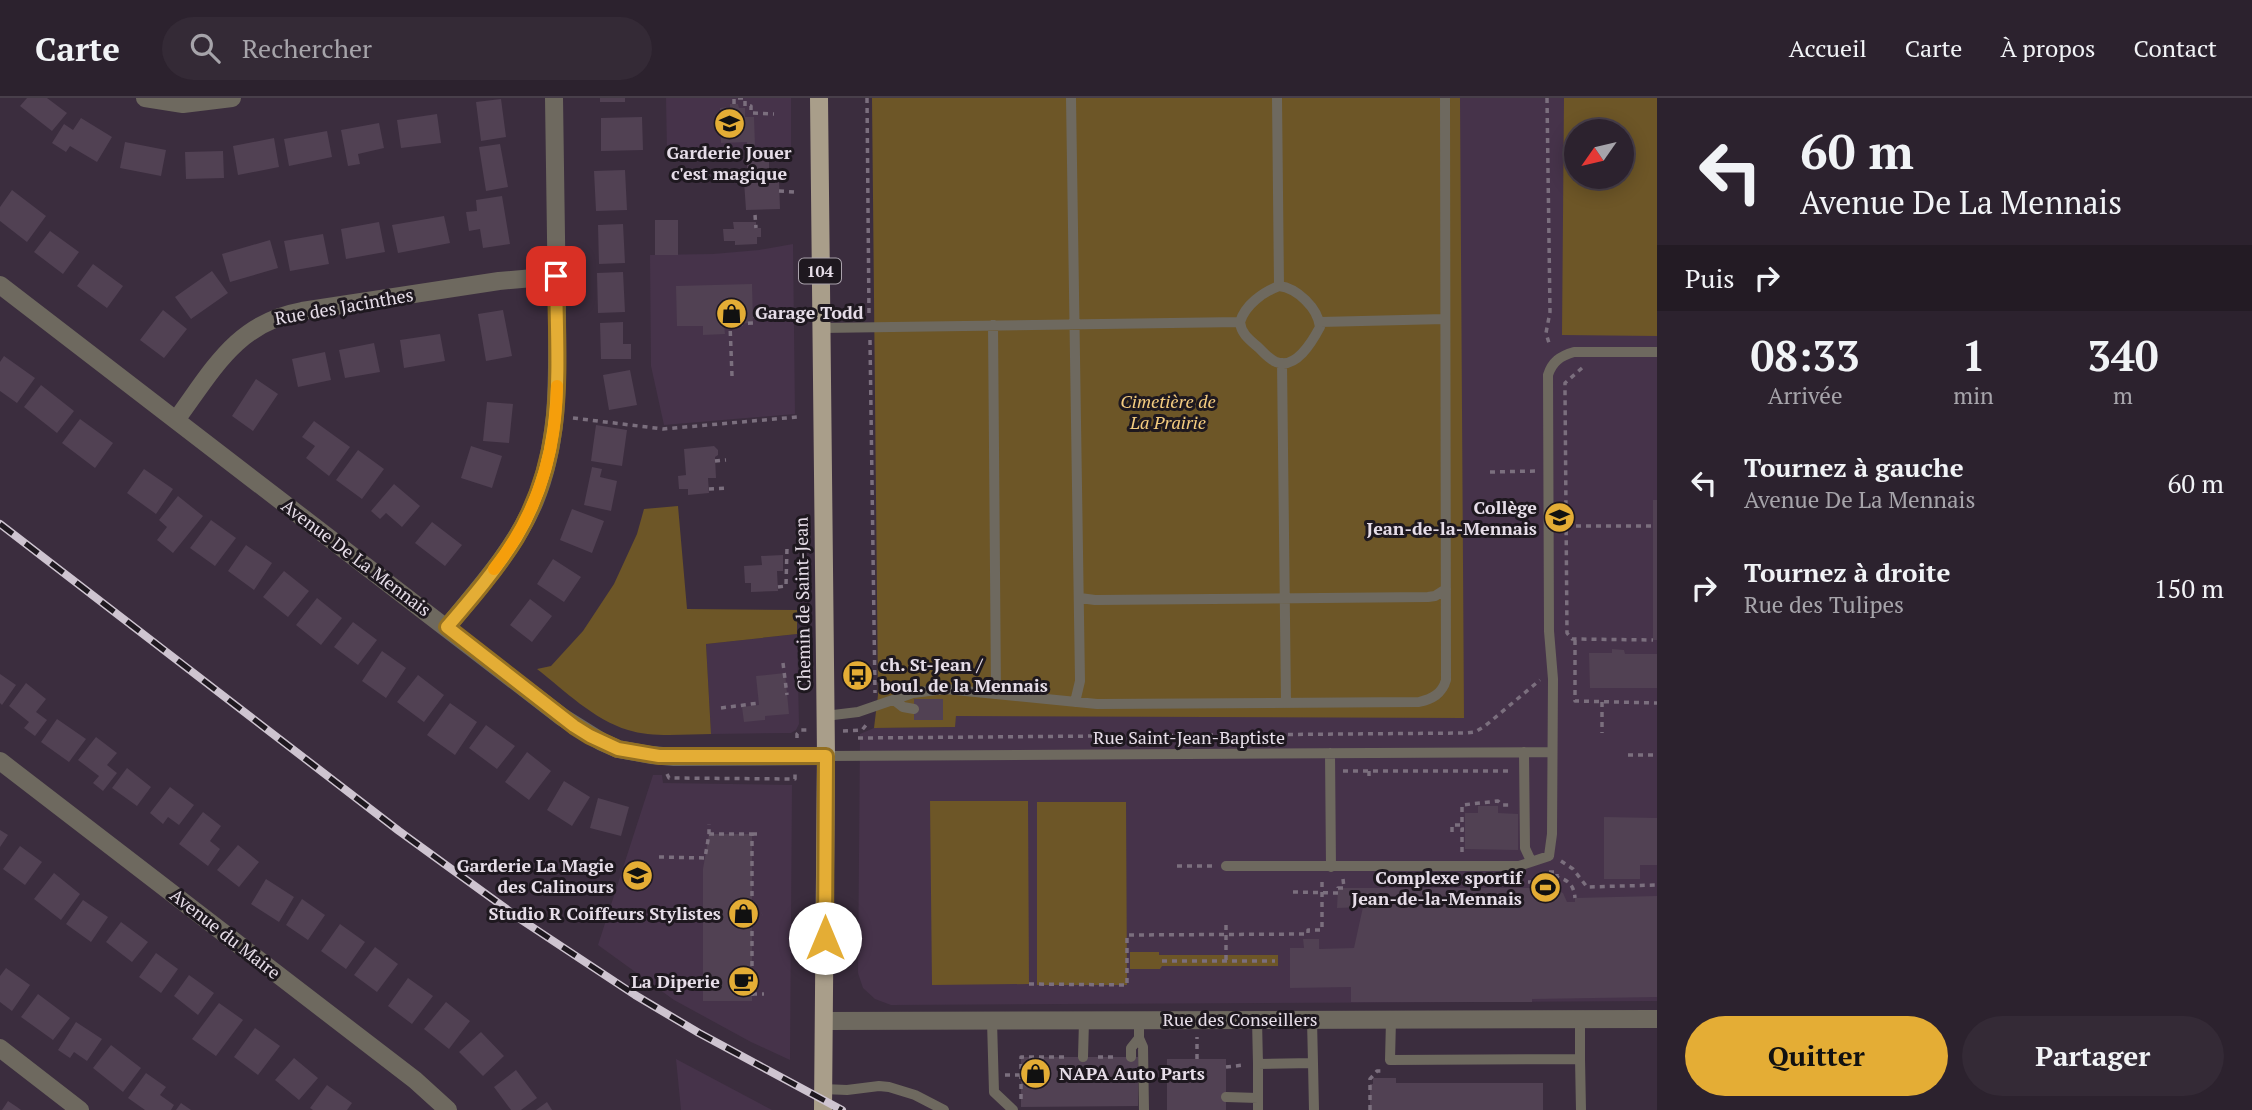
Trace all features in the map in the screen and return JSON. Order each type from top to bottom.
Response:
[{"type":"main road","name":"Chemin de Saint-Jean","points":[[818,98],[826,756],[823,1110]]},
{"type":"street","points":[[145,98],[183,104],[232,98]]},
{"type":"street","points":[[447,627],[512,544],[534,502],[548,464],[556,397],[554,98]]},
{"type":"street","name":"Rue des Jacinthes","points":[[176,420],[234,345],[254,328],[277,317],[499,281],[556,276]]},
{"type":"street","name":"Avenue De La Mennais","points":[[0,285],[590,736],[618,749],[674,757],[826,756]]},
{"type":"street","name":"Avenue du Maire","points":[[0,761],[415,1080],[448,1110]]},
{"type":"street","name":"Rue des Conseillers","points":[[824,1021],[1084,1021],[1139,1029],[1257,1020],[1657,1019]]},
{"type":"street","points":[[0,1048],[80,1110]]},
{"type":"lane","points":[[1071,98],[1080,598],[1080,681],[1075,702]]},
{"type":"lane","points":[[1277,98],[1279,286]]},
{"type":"lane","points":[[825,716],[858,712],[925,691],[945,689],[1111,704],[1419,702],[1438,694],[1444,688],[1446,680],[1445,98]]},
{"type":"lane","points":[[1279,286],[1295,292],[1312,308],[1320,322],[1320,327],[1307,349],[1296,359],[1282,363],[1271,360],[1244,334],[1240,322],[1246,310],[1264,293],[1279,286]]},
{"type":"lane","points":[[1320,322],[1445,319]]},
{"type":"lane","points":[[821,328],[1240,322]]},
{"type":"lane","points":[[993,325],[996,694]]},
{"type":"lane","points":[[1226,866],[1519,866],[1550,855],[1552,752],[1548,375],[1555,362],[1563,355],[1574,352],[1657,352]]},
{"type":"lane","points":[[1282,363],[1286,703]]},
{"type":"lane","points":[[1080,598],[1428,597],[1446,589]]},
{"type":"lane","points":[[894,700],[903,707],[914,709]]},
{"type":"lane","points":[[1524,752],[1525,848],[1531,861]]},
{"type":"lane","name":"Rue Saint-Jean-Baptiste","points":[[826,756],[1552,752]]},
{"type":"lane","points":[[1330,753],[1331,867]]},
{"type":"lane","points":[[1580,1019],[1581,1110]]},
{"type":"lane","points":[[1257,1020],[1258,1110]]},
{"type":"lane","points":[[1312,1020],[1314,1110]]},
{"type":"lane","points":[[1391,1020],[1390,1060],[1580,1059]]},
{"type":"lane","points":[[992,1021],[994,1092],[998,1098],[1017,1108]]},
{"type":"lane","points":[[1083,1057],[1084,1021]]},
{"type":"lane","points":[[1131,1057],[1131,1048],[1139,1029]]},
{"type":"lane","points":[[1139,1029],[1143,1047],[1144,1110]]},
{"type":"lane","points":[[1258,1064],[1313,1063]]},
{"type":"lane","points":[[823,1089],[889,1087],[915,1095],[944,1110]]},
{"type":"lane","points":[[1226,1097],[1258,1097]]},
{"type":"path","points":[[734,104],[734,98],[745,98],[745,106],[751,106],[751,113],[775,114]]},
{"type":"path","points":[[867,98],[869,321]]},
{"type":"path","points":[[1546,98],[1550,312],[1546,333],[1549,343]]},
{"type":"path","points":[[779,191],[794,192]]},
{"type":"path","points":[[755,215],[756,228]]},
{"type":"path","points":[[732,376],[730,324],[753,323],[759,309]]},
{"type":"path","points":[[869,333],[875,697]]},
{"type":"path","points":[[1589,364],[1566,383],[1567,632],[1575,640],[1653,640]]},
{"type":"path","points":[[572,418],[663,429],[797,417]]},
{"type":"path","points":[[715,461],[726,460]]},
{"type":"path","points":[[1490,471],[1539,471]]},
{"type":"path","points":[[709,489],[728,488]]},
{"type":"path","points":[[1557,526],[1653,526]]},
{"type":"path","points":[[778,587],[786,586],[787,548]]},
{"type":"path","points":[[1575,640],[1575,701],[1657,703]]},
{"type":"path","points":[[783,663],[787,695]]},
{"type":"path","name":"Rue Saint-Jean-Baptiste","points":[[858,738],[1466,733],[1475,732],[1485,726],[1535,682],[1543,679]]},
{"type":"path","points":[[1602,702],[1602,733]]},
{"type":"path","points":[[721,708],[759,703]]},
{"type":"path","points":[[797,734],[801,730]]},
{"type":"path","points":[[1628,755],[1657,755]]},
{"type":"path","points":[[1341,771],[1519,771]]},
{"type":"path","points":[[1368,771],[1369,779]]},
{"type":"path","points":[[669,779],[795,779]]},
{"type":"path","points":[[1465,829],[1452,832],[1452,825],[1462,825],[1462,805],[1498,801],[1502,805],[1524,804]]},
{"type":"path","points":[[659,857],[705,858],[709,824]]},
{"type":"path","points":[[709,834],[761,834]]},
{"type":"path","points":[[752,834],[752,1001]]},
{"type":"path","points":[[1563,862],[1573,869],[1587,887],[1657,885]]},
{"type":"path","points":[[1177,866],[1226,866]]},
{"type":"path","points":[[1545,872],[1545,879]]},
{"type":"path","points":[[1556,872],[1557,877],[1571,885],[1575,898]]},
{"type":"path","points":[[1029,984],[1127,985],[1127,935],[1308,934],[1308,930],[1322,930],[1321,878]]},
{"type":"path","points":[[1293,892],[1338,893],[1338,888],[1344,888],[1341,878]]},
{"type":"path","points":[[752,915],[762,914]]},
{"type":"path","points":[[1226,925],[1226,961]]},
{"type":"path","points":[[1292,934],[1293,925]]},
{"type":"path","points":[[1176,934],[1177,926]]},
{"type":"path","points":[[1162,961],[1275,961]]},
{"type":"path","points":[[752,994],[764,994]]},
{"type":"path","points":[[1197,1059],[1198,1036]]},
{"type":"path","points":[[1017,1108],[1021,1057],[1131,1057]]},
{"type":"path","points":[[1370,1110],[1370,1079],[1377,1071],[1390,1070],[1390,1060]]},
{"type":"shaded area","name":"Garderie Jouer c'est magique","points":[[666,98],[791,98],[791,147],[667,152]]},
{"type":"shaded area","name":"Collège Jean-de-la-Mennais","points":[[1460,98],[1657,98],[1657,1001],[891,1005],[875,999],[863,988],[858,973],[860,734],[874,728],[954,727],[956,716],[1460,319]]},
{"type":"shaded area","points":[[793,244],[795,414],[664,425],[651,366],[650,255],[713,254]]},
{"type":"shaded area","points":[[797,634],[799,724],[796,730],[791,733],[711,734],[706,644]]},
{"type":"shaded area","points":[[653,775],[662,775],[663,783],[792,785],[790,1060],[674,1000],[598,945]]},
{"type":"shaded area","points":[[676,1059],[757,1102],[772,1110],[681,1110]]},
{"type":"green space","name":"Cimetière de La Prairie","points":[[872,98],[1460,98],[1464,718],[956,716],[955,727],[874,728],[878,695]]},
{"type":"green space","points":[[1564,98],[1657,98],[1657,336],[1562,335]]},
{"type":"green space","points":[[678,506],[687,609],[797,610],[797,634],[706,644],[711,734],[648,734],[628,730],[603,719],[580,704],[537,669],[551,666],[583,631],[614,584],[637,534],[644,509]]},
{"type":"green space","points":[[930,801],[1028,801],[1029,984],[932,985]]},
{"type":"green space","points":[[1037,802],[1126,802],[1127,985],[1037,985]]},
{"type":"green space","points":[[1130,952],[1159,952],[1159,955],[1278,955],[1278,966],[1162,966],[1160,969],[1130,969]]},
{"type":"building","points":[[27,98],[47,98],[67,113],[52,131],[20,106]]},
{"type":"building","points":[[600,98],[625,98],[625,102],[600,102]]},
{"type":"building","points":[[501,99],[506,137],[481,141],[476,102]]},
{"type":"building","points":[[730,104],[745,108],[745,117],[754,117],[755,146],[747,147],[747,142],[721,143],[720,108],[730,107]]},
{"type":"building","points":[[437,114],[441,143],[401,148],[397,120]]},
{"type":"building","points":[[642,117],[643,150],[601,151],[601,118]]},
{"type":"building","points":[[81,118],[112,137],[97,162],[70,146],[66,152],[52,143],[64,124],[73,130]]},
{"type":"building","points":[[379,123],[384,148],[358,154],[360,164],[348,166],[341,130]]},
{"type":"building","points":[[327,131],[332,157],[289,166],[284,139]]},
{"type":"building","points":[[274,138],[279,167],[238,175],[233,146]]},
{"type":"building","points":[[125,142],[166,150],[161,176],[120,168]]},
{"type":"building","points":[[500,144],[508,187],[486,191],[479,147]]},
{"type":"building","points":[[223,151],[224,178],[186,179],[185,152]]},
{"type":"building","points":[[769,160],[769,180],[779,180],[780,209],[746,210],[744,181],[747,181],[747,161]]},
{"type":"building","points":[[625,170],[627,210],[596,211],[594,171]]},
{"type":"building","points":[[12,190],[46,216],[27,242],[0,221],[0,207]]},
{"type":"building","points":[[502,196],[510,244],[483,248],[480,229],[469,231],[466,212],[477,211],[476,200]]},
{"type":"building","points":[[444,216],[450,243],[398,253],[392,225]]},
{"type":"building","points":[[655,220],[678,220],[678,255],[655,255]]},
{"type":"building","points":[[379,222],[385,252],[346,259],[341,229]]},
{"type":"building","points":[[733,222],[756,222],[756,228],[761,228],[761,237],[757,237],[757,244],[735,245],[735,241],[724,241],[723,229],[734,229]]},
{"type":"building","points":[[623,224],[625,263],[599,264],[598,225]]},
{"type":"building","points":[[50,231],[79,252],[63,274],[34,252]]},
{"type":"building","points":[[323,234],[329,264],[290,271],[284,241]]},
{"type":"building","points":[[270,240],[278,268],[230,282],[222,254]]},
{"type":"building","points":[[93,264],[123,286],[107,308],[77,286]]},
{"type":"building","points":[[212,271],[228,293],[191,319],[175,297]]},
{"type":"building","points":[[623,272],[625,312],[598,313],[597,273]]},
{"type":"building","points":[[752,284],[753,323],[724,324],[725,334],[703,335],[703,326],[677,326],[676,286]]},
{"type":"building","points":[[163,310],[187,329],[164,358],[140,340]]},
{"type":"building","points":[[503,310],[512,356],[486,361],[478,314]]},
{"type":"building","points":[[623,322],[623,344],[631,344],[631,359],[601,359],[600,323]]},
{"type":"building","points":[[440,334],[445,361],[404,368],[400,340]]},
{"type":"building","points":[[374,343],[380,372],[345,378],[339,350]]},
{"type":"building","points":[[325,352],[331,380],[298,387],[292,359]]},
{"type":"building","points":[[4,356],[35,378],[17,403],[0,391],[0,362]]},
{"type":"building","points":[[630,370],[637,405],[609,410],[603,375]]},
{"type":"building","points":[[256,379],[278,394],[253,431],[232,416]]},
{"type":"building","points":[[41,385],[74,411],[57,433],[24,407]]},
{"type":"building","points":[[487,402],[513,404],[509,443],[483,441]]},
{"type":"building","points":[[80,419],[113,443],[95,468],[62,443]]},
{"type":"building","points":[[314,421],[350,447],[329,476],[306,458],[315,446],[302,437]]},
{"type":"building","points":[[596,425],[627,430],[622,466],[591,461]]},
{"type":"building","points":[[471,446],[502,456],[492,488],[461,478]]},
{"type":"building","points":[[714,446],[718,450],[715,457],[716,478],[708,478],[709,493],[688,495],[688,489],[679,489],[678,476],[686,475],[684,449]]},
{"type":"building","points":[[358,450],[384,469],[362,499],[336,480]]},
{"type":"building","points":[[592,467],[602,469],[600,477],[617,481],[611,511],[584,505]]},
{"type":"building","points":[[144,469],[173,489],[156,514],[127,493]]},
{"type":"building","points":[[394,484],[420,506],[402,527],[386,513],[380,519],[371,511]]},
{"type":"building","points":[[178,496],[203,516],[173,553],[157,540],[167,527],[159,520]]},
{"type":"building","points":[[1653,500],[1657,500],[1657,640],[1653,640]]},
{"type":"building","points":[[572,509],[604,521],[592,553],[560,540]]},
{"type":"building","points":[[211,520],[236,538],[215,566],[190,548]]},
{"type":"building","points":[[432,522],[462,545],[445,566],[415,543]]},
{"type":"building","points":[[246,545],[272,563],[254,590],[228,571]]},
{"type":"building","points":[[783,555],[783,571],[777,571],[778,591],[751,592],[751,583],[745,583],[744,566],[762,565],[761,556]]},
{"type":"building","points":[[553,559],[581,577],[564,602],[537,584]]},
{"type":"building","points":[[284,571],[309,591],[288,617],[263,597]]},
{"type":"building","points":[[317,598],[342,618],[321,645],[296,625]]},
{"type":"building","points":[[530,599],[552,616],[532,642],[510,625]]},
{"type":"building","points":[[353,622],[377,640],[358,665],[334,647]]},
{"type":"building","points":[[1612,649],[1624,650],[1625,654],[1657,654],[1657,688],[1590,688],[1589,653],[1612,653]]},
{"type":"building","points":[[382,651],[406,668],[386,698],[362,681]]},
{"type":"building","points":[[785,673],[789,714],[765,716],[765,720],[744,722],[742,707],[759,705],[756,676]]},
{"type":"building","points":[[0,674],[16,685],[2,705],[0,703]]},
{"type":"building","points":[[418,675],[444,695],[424,722],[397,702]]},
{"type":"building","points":[[26,683],[46,699],[36,712],[47,720],[35,736],[24,728],[29,722],[9,706]]},
{"type":"building","points":[[914,699],[943,699],[943,720],[914,720]]},
{"type":"building","points":[[450,703],[477,722],[455,755],[427,735]]},
{"type":"building","points":[[57,719],[86,739],[69,762],[41,742]]},
{"type":"building","points":[[486,725],[515,746],[497,769],[469,748]]},
{"type":"building","points":[[96,737],[117,753],[107,765],[117,773],[103,791],[93,783],[99,776],[78,760]]},
{"type":"building","points":[[527,752],[551,771],[529,800],[505,782]]},
{"type":"building","points":[[127,768],[151,787],[137,806],[112,788]]},
{"type":"building","points":[[564,781],[590,797],[572,826],[547,810]]},
{"type":"building","points":[[170,787],[194,805],[179,825],[168,817],[163,824],[150,813]]},
{"type":"building","points":[[598,798],[629,807],[621,836],[590,828]]},
{"type":"building","points":[[1478,806],[1498,806],[1498,813],[1518,814],[1518,850],[1465,849],[1465,813],[1478,813]]},
{"type":"building","points":[[203,812],[221,826],[210,841],[220,849],[208,866],[179,844]]},
{"type":"building","points":[[1604,817],[1657,818],[1657,865],[1640,865],[1640,879],[1604,879]]},
{"type":"building","points":[[0,830],[8,835],[0,847]]},
{"type":"building","points":[[709,834],[752,834],[752,1001],[703,1001],[703,869]]},
{"type":"building","points":[[238,845],[259,862],[239,887],[217,870]]},
{"type":"building","points":[[20,846],[42,862],[25,885],[3,869]]},
{"type":"building","points":[[54,873],[80,894],[61,920],[34,899]]},
{"type":"building","points":[[266,879],[294,897],[279,922],[251,904]]},
{"type":"building","points":[[1534,879],[1554,879],[1554,889],[1563,893],[1567,902],[1575,902],[1575,898],[1657,896],[1657,997],[1532,999],[1532,1002],[1351,1002],[1351,987],[1290,988],[1290,948],[1304,948],[1303,939],[1319,939],[1319,949],[1354,948],[1363,907],[1337,908],[1338,888],[1533,888]]},
{"type":"building","points":[[302,899],[325,915],[308,940],[286,925]]},
{"type":"building","points":[[83,900],[108,917],[91,942],[66,924]]},
{"type":"building","points":[[121,922],[148,942],[132,962],[106,942]]},
{"type":"building","points":[[340,924],[365,942],[346,969],[321,951]]},
{"type":"building","points":[[375,947],[398,964],[377,992],[354,975]]},
{"type":"building","points":[[156,953],[178,969],[161,993],[139,977]]},
{"type":"building","points":[[6,968],[30,985],[12,1011],[0,1002],[0,976]]},
{"type":"building","points":[[189,975],[214,993],[198,1015],[174,996]]},
{"type":"building","points":[[408,978],[433,996],[412,1024],[388,1006]]},
{"type":"building","points":[[38,994],[70,1018],[53,1040],[21,1017]]},
{"type":"building","points":[[446,1002],[470,1021],[449,1049],[424,1029]]},
{"type":"building","points":[[219,1003],[243,1020],[216,1056],[192,1039]]},
{"type":"building","points":[[76,1022],[102,1039],[87,1061],[74,1052],[70,1058],[58,1050]]},
{"type":"building","points":[[255,1028],[280,1046],[258,1075],[234,1057]]},
{"type":"building","points":[[481,1032],[504,1056],[483,1076],[459,1052]]},
{"type":"building","points":[[111,1045],[141,1068],[123,1092],[93,1068]]},
{"type":"building","points":[[1021,1057],[1138,1057],[1138,1106],[1021,1107]]},
{"type":"building","points":[[294,1058],[318,1078],[299,1100],[275,1080]]},
{"type":"building","points":[[1167,1059],[1226,1059],[1226,1110],[1167,1110]]},
{"type":"building","points":[[516,1070],[537,1098],[521,1110],[511,1110],[494,1087]]},
{"type":"building","points":[[146,1073],[166,1087],[160,1095],[174,1105],[171,1110],[145,1110],[128,1098]]},
{"type":"building","points":[[1373,1078],[1396,1078],[1396,1083],[1543,1083],[1543,1110],[1370,1110],[1370,1084],[1373,1084]]},
{"type":"building","points":[[327,1085],[352,1103],[347,1110],[310,1108]]},
{"type":"building","points":[[8,1101],[17,1107],[21,1110],[2,1110]]},
{"type":"building","points":[[547,1102],[552,1110],[536,1110]]},
{"type":"building","points":[[181,1103],[191,1110],[176,1110]]},
{"type":"railway","points":[[0,524],[399,831],[523,921],[635,995],[699,1033],[842,1110]]},
{"type":"slow traffic","points":[[494,569],[517,536],[542,482],[552,446],[557,386]]},
{"type":"place","name":"Garderie Jouer c'est magique","points":[[729,123]]},
{"type":"place","name":"Garage Todd","points":[[732,313]]},
{"type":"place","name":"Collège Jean-de-la-Mennais","points":[[1560,518]]},
{"type":"place","name":"ch. St-Jean / boul. de la Mennais","points":[[857,675]]},
{"type":"place","name":"Garderie La Magie des Calinours","points":[[637,876]]},
{"type":"place","name":"Complexe sportif Jean-de-la-Mennais","points":[[1545,888]]},
{"type":"place","name":"Studio R Coiffeurs Stylistes","points":[[744,914]]},
{"type":"place","name":"La Diperie","points":[[743,982]]},
{"type":"place","name":"NAPA Auto Parts","points":[[1036,1074]]},
{"type":"route","points":[[556,276],[556,397],[548,464],[534,502],[517,536],[447,627],[574,726],[618,749],[674,757],[826,756],[825,938]]}]
